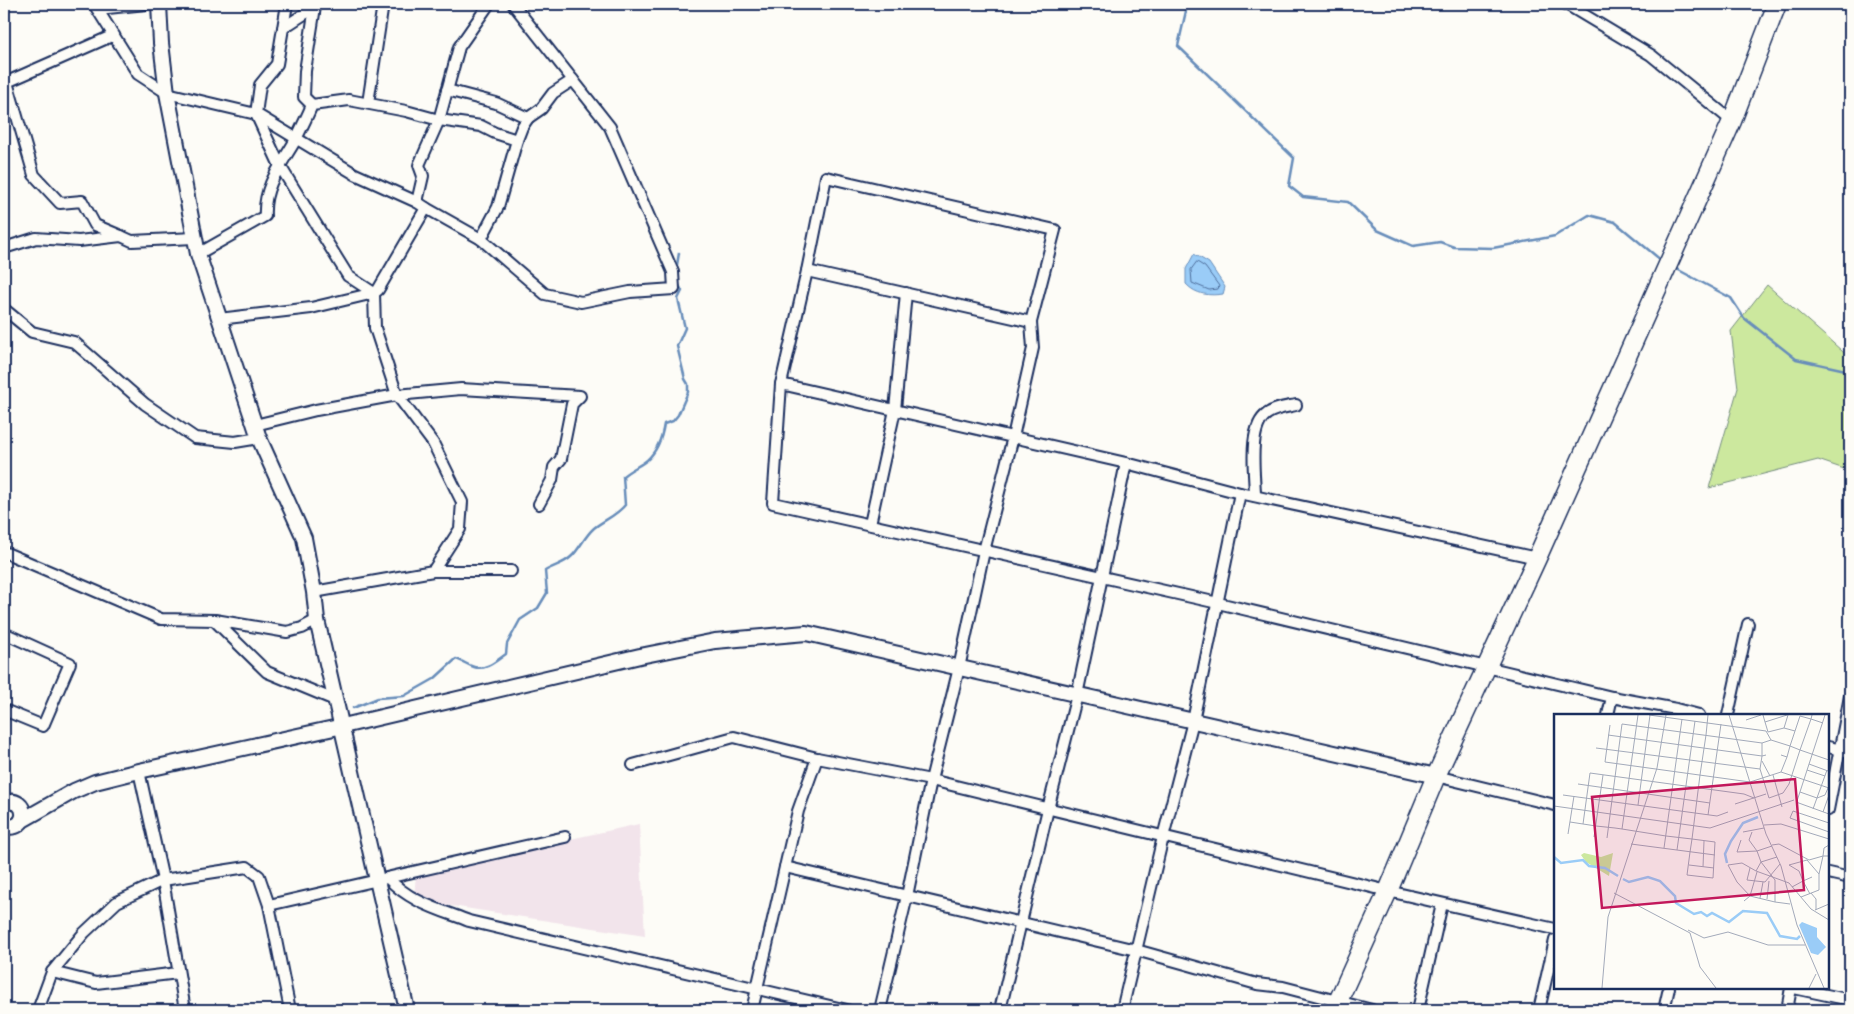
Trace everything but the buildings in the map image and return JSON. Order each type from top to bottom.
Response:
[{"type":"highway","points":[[1336,1006],[1388,891],[1436,776],[1537,558],[1732,121],[1777,4]]},
{"type":"street","points":[[146,4],[96,6],[138,74],[167,93],[256,114],[355,174],[417,202],[481,239],[545,294],[582,302],[630,292],[674,289],[673,272],[610,126],[513,4]]},
{"type":"street","points":[[159,4],[167,93],[194,238],[257,432],[304,538],[317,620],[383,879],[407,1010]]},
{"type":"street","points":[[287,4],[277,64],[260,85],[256,114],[280,166],[348,276],[374,293]]},
{"type":"street","points":[[368,104],[383,4]]},
{"type":"street","points":[[417,202],[423,176],[419,165],[439,120],[458,47],[489,4]]},
{"type":"street","points":[[1566,4],[1651,54],[1732,121]]},
{"type":"street","points":[[283,28],[316,6]]},
{"type":"street","points":[[312,105],[304,97],[304,80],[316,6]]},
{"type":"street","points":[[114,35],[5,80],[34,176],[60,203],[82,201],[95,225],[132,241],[194,238]]},
{"type":"street","points":[[481,239],[498,207],[522,127],[528,118],[541,109],[553,93],[573,80]]},
{"type":"street","points":[[447,90],[496,103],[528,118]]},
{"type":"street","points":[[312,105],[349,100],[406,111],[439,120],[481,126],[517,140]]},
{"type":"street","points":[[198,254],[265,216],[264,204],[268,187],[296,138],[312,105]]},
{"type":"street","points":[[880,1010],[908,896],[931,780],[959,668],[984,551],[1033,348],[1032,322],[1055,230],[826,177],[808,270],[781,384],[774,503],[984,551],[1103,577],[1612,697],[1695,714]]},
{"type":"street","points":[[219,319],[311,308],[374,293],[378,290],[426,208]]},
{"type":"street","points":[[4,248],[36,238],[79,241],[121,236]]},
{"type":"street","points":[[808,270],[1032,322]]},
{"type":"street","points":[[374,293],[375,328],[397,395],[433,443],[462,502],[460,529],[433,571]]},
{"type":"street","points":[[870,524],[895,410],[906,293]]},
{"type":"street","points":[[4,309],[32,332],[74,342],[144,404],[195,438],[235,442],[316,410],[397,395],[461,389],[580,396],[572,404],[561,459],[554,468],[552,480],[539,504]]},
{"type":"street","points":[[781,384],[1126,463],[1240,493],[1537,558]]},
{"type":"street","points":[[1255,496],[1254,441],[1258,425],[1262,418],[1272,411],[1296,405]]},
{"type":"street","points":[[1000,1010],[1077,695],[1126,463]]},
{"type":"street","points":[[1122,1010],[1163,836],[1193,721],[1240,493]]},
{"type":"street","points":[[4,552],[162,619],[215,620],[288,632],[302,628],[317,620]]},
{"type":"street","points":[[314,592],[433,571],[511,571]]},
{"type":"street","points":[[215,620],[267,672],[337,701]]},
{"type":"street","points":[[1728,714],[1748,624]]},
{"type":"street","points":[[4,633],[70,663],[43,726],[4,710]]},
{"type":"street","points":[[13,824],[74,791],[95,782],[139,771],[343,726],[526,681],[715,640],[806,633],[1436,776],[1554,805]]},
{"type":"street","points":[[1829,805],[1850,696]]},
{"type":"street","points":[[1608,714],[1612,697]]},
{"type":"street","points":[[633,765],[734,737],[817,758],[931,780],[1442,904],[1488,912],[1554,929]]},
{"type":"street","points":[[1829,747],[1850,752]]},
{"type":"street","points":[[752,1010],[798,811],[817,758]]},
{"type":"street","points":[[139,771],[163,880],[184,1010]]},
{"type":"street","points":[[4,803],[14,802],[19,805],[23,813],[4,838]]},
{"type":"street","points":[[19,805],[52,803]]},
{"type":"street","points":[[269,905],[565,837]]},
{"type":"street","points":[[38,1010],[52,972],[84,933],[117,902],[163,880],[247,867],[259,876],[269,905],[290,1010]]},
{"type":"street","points":[[785,867],[1136,950],[1257,984],[1283,987],[1336,1006],[1372,1010]]},
{"type":"street","points":[[1829,873],[1850,878]]},
{"type":"street","points":[[383,879],[429,906],[469,921],[847,1010]]},
{"type":"street","points":[[1418,1010],[1442,904]]},
{"type":"street","points":[[1539,1010],[1554,944]]},
{"type":"street","points":[[52,972],[96,983],[178,973]]},
{"type":"street","points":[[1664,1010],[1669,989]]},
{"type":"street","points":[[1786,1010],[1792,989]]},
{"type":"street","points":[[1797,989],[1850,1000]]},
{"type":"shaded area","points":[[639,824],[645,936],[414,900],[416,873]]},
{"type":"green space","points":[[1767,285],[1850,358],[1850,471],[1818,460],[1709,488],[1738,388],[1731,331]]},
{"type":"water","points":[[1194,254],[1209,263],[1225,287],[1223,294],[1203,294],[1186,284],[1186,269]]},
{"type":"waterway","points":[[1183,4],[1186,11],[1178,46],[1294,158],[1289,186],[1303,197],[1348,202],[1377,230],[1413,246],[1440,242],[1454,247],[1493,248],[1555,236],[1589,215],[1615,222],[1662,261]]},
{"type":"waterway","points":[[676,271],[679,253]]},
{"type":"waterway","points":[[1673,267],[1731,298],[1744,318],[1796,359],[1850,371]]},
{"type":"waterway","points":[[353,708],[378,698],[404,696],[434,679],[456,659],[474,667],[483,668],[506,654],[507,644],[520,620],[538,608],[547,593],[545,571],[569,559],[594,528],[625,505],[623,476],[651,456],[659,444],[664,424],[673,421],[678,415],[688,392],[688,384],[677,346],[685,328],[678,299],[682,291],[677,281]]}]
